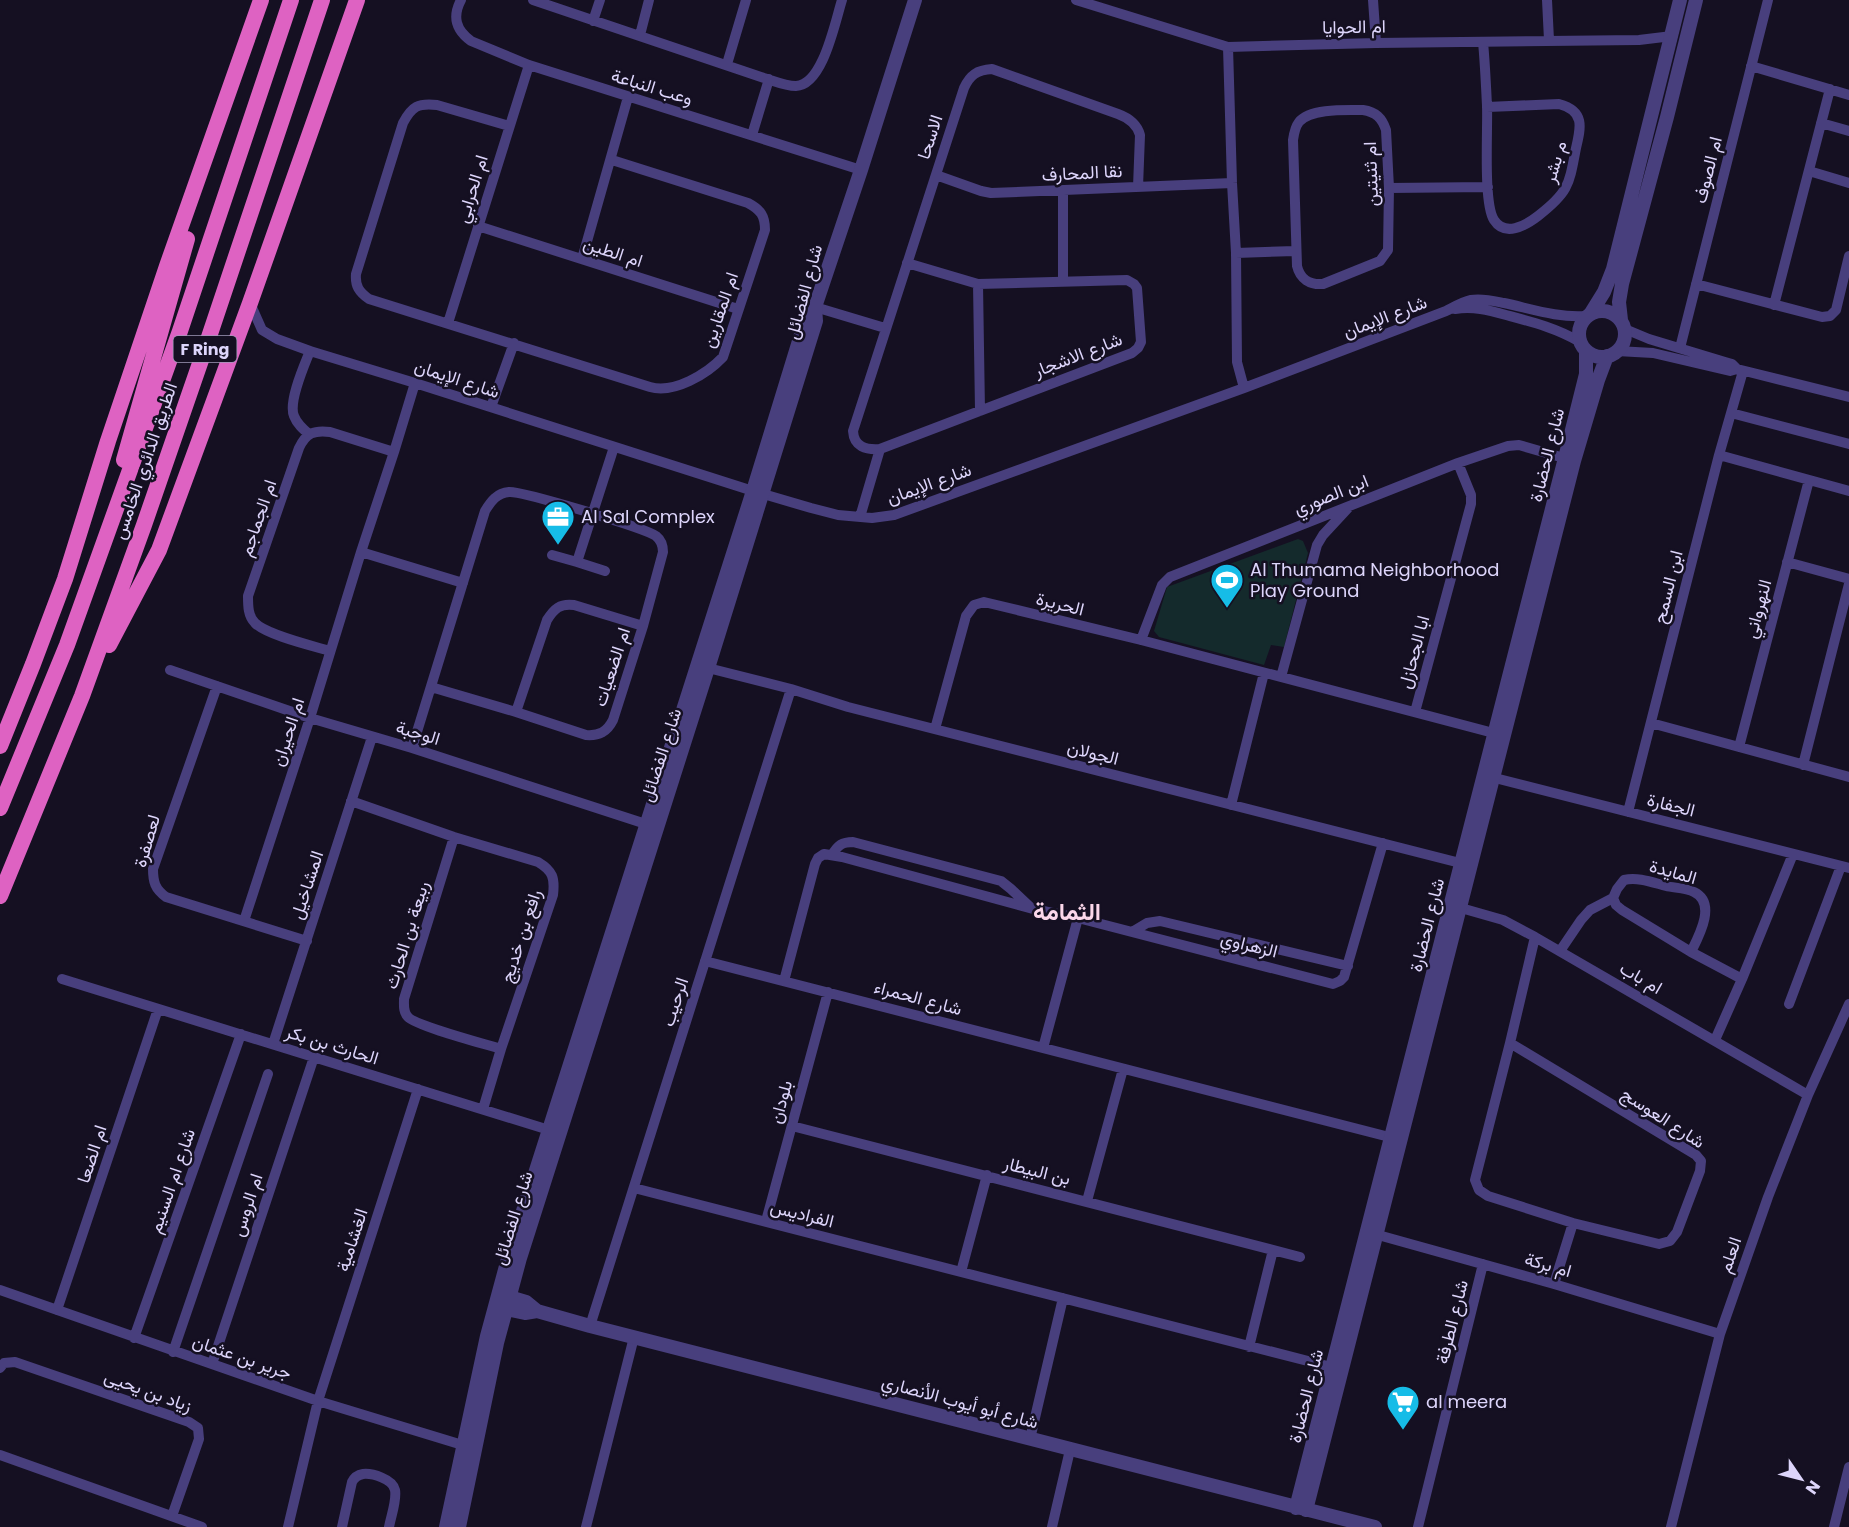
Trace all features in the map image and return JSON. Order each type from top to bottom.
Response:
[{"type":"highway","points":[[0,746],[65,579],[166,266],[261,0]]},
{"type":"highway","name":"الطريق الدائري الخامس","points":[[0,808],[67,645],[180,331],[291,0]]},
{"type":"highway","name":"الطريق الدائري الخامس","points":[[0,896],[82,696],[208,340],[322,0]]},
{"type":"highway","points":[[82,696],[159,550],[250,303],[357,0]]},
{"type":"highway","points":[[104,542],[130,434],[226,100]]},
{"type":"street","points":[[533,0],[769,79],[797,86],[807,83],[815,76],[821,65],[842,0]]},
{"type":"street","points":[[593,21],[600,0]]},
{"type":"street","points":[[640,35],[650,0]]},
{"type":"street","points":[[727,64],[746,0]]},
{"type":"street","name":"شارع الفضائل","points":[[459,1527],[469,1448],[502,1301],[546,1173],[652,826],[708,668],[744,553],[741,546],[753,504],[816,321],[815,307],[915,0]]},
{"type":"street","points":[[1373,0],[1376,43]]},
{"type":"street","points":[[1547,0],[1549,40]]},
{"type":"street","points":[[1680,0],[1613,269],[1604,292],[1583,320],[1579,331],[1583,346],[1596,356],[1653,353],[1730,371],[1740,370],[1849,397]]},
{"type":"street","points":[[1612,354],[1624,341],[1619,302],[1622,284],[1696,0]]},
{"type":"street","name":"ام الصوف","points":[[1680,348],[1768,0]]},
{"type":"street","name":"ام الحوايا","points":[[1084,1],[1228,47],[1639,40],[1672,36]]},
{"type":"street","name":"وعب النباعة","points":[[459,5],[455,17],[464,36],[529,65],[861,170]]},
{"type":"street","name":"ام الحوايا","points":[[1639,40],[1657,45],[1666,54]]},
{"type":"street","name":"م بشر","points":[[1484,42],[1488,187],[1492,216],[1501,226],[1509,229],[1520,227],[1557,202],[1564,191],[1570,179],[1581,126],[1575,112],[1559,104],[1487,107]]},
{"type":"street","points":[[1228,47],[1236,253],[1237,362],[1244,388]]},
{"type":"street","name":"ام الحرابي","points":[[448,323],[529,65]]},
{"type":"street","points":[[1751,66],[1849,94]]},
{"type":"street","name":"الاسحا","points":[[880,449],[864,448],[854,440],[853,431],[968,79],[975,73],[992,69],[1131,120],[1138,128],[1140,135],[1138,187]]},
{"type":"street","points":[[752,135],[769,79]]},
{"type":"street","points":[[1774,305],[1830,89]]},
{"type":"street","points":[[582,260],[628,97]]},
{"type":"street","name":"ام المقارين","points":[[509,126],[436,105],[416,106],[408,113],[359,263],[356,282],[358,289],[369,299],[650,387],[666,390],[675,388],[714,367],[723,357],[765,230],[765,221],[757,207],[748,203],[612,160]]},
{"type":"street","name":"ام ثنيتين","points":[[1364,110],[1377,115],[1384,122],[1386,130],[1389,188],[1389,245],[1385,256],[1380,261],[1323,284],[1309,282],[1298,272],[1293,140],[1300,120],[1319,112],[1364,110]]},
{"type":"street","points":[[1821,123],[1849,131]]},
{"type":"street","points":[[1809,171],[1849,183]]},
{"type":"street","name":"نقا المحارف","points":[[936,175],[991,193],[1232,183]]},
{"type":"street","points":[[1389,188],[1488,187]]},
{"type":"street","points":[[1063,191],[1063,282]]},
{"type":"street","name":"ام الطين","points":[[478,226],[738,309]]},
{"type":"street","points":[[1236,253],[1296,251]]},
{"type":"street","points":[[1696,284],[1822,317],[1830,316],[1836,310],[1849,256]]},
{"type":"street","name":"شارع الاشجار","points":[[880,449],[1132,353],[1141,342],[1137,288],[1127,280],[978,284],[907,263]]},
{"type":"street","points":[[978,284],[980,411]]},
{"type":"street","name":"شارع الإيمان","points":[[250,303],[262,330],[277,339],[310,351],[758,493],[838,515],[883,518],[1244,388],[1474,299],[1492,300],[1558,316],[1572,317],[1589,314]]},
{"type":"street","points":[[502,1301],[549,1130],[652,826],[711,621],[758,493],[772,428],[806,318],[815,307],[885,328]]},
{"type":"street","name":"شارع الإيمان","points":[[1446,311],[1476,308],[1493,311],[1557,329],[1583,346]]},
{"type":"street","points":[[1589,314],[1596,311],[1608,311],[1613,313],[1623,325],[1680,348],[1732,364],[1740,370]]},
{"type":"street","points":[[491,407],[514,343]]},
{"type":"street","name":"شارع الحضارة","points":[[1301,1509],[1570,459],[1586,374],[1583,346]]},
{"type":"street","points":[[310,351],[293,402],[293,414],[300,426],[309,435],[319,431],[330,432],[394,452]]},
{"type":"street","name":"شارع الحضارة","points":[[1570,459],[1598,380],[1612,354]]},
{"type":"street","name":"ابن السمح","points":[[1628,812],[1731,413],[1740,370]]},
{"type":"street","name":"ام الحيران","points":[[244,921],[415,383]]},
{"type":"street","points":[[1731,413],[1849,444]]},
{"type":"street","name":"ام الجماجم","points":[[309,435],[299,448],[251,586],[248,597],[249,612],[255,624],[267,632],[330,651]]},
{"type":"street","name":"ابن الصوري","points":[[1141,640],[1162,585],[1170,577],[1458,463],[1508,446],[1519,446],[1570,459]]},
{"type":"street","points":[[577,562],[614,447]]},
{"type":"street","points":[[860,517],[880,449]]},
{"type":"street","points":[[1719,455],[1849,491]]},
{"type":"street","name":"ابا الجحازل","points":[[1415,712],[1471,504],[1471,495],[1458,463]]},
{"type":"street","name":"النهرواني","points":[[1739,747],[1809,480]]},
{"type":"street","name":"ام الضعيات","points":[[412,748],[485,511],[499,494],[517,492],[592,514],[651,534],[663,546],[643,626],[613,720],[609,728],[601,734],[586,735],[431,687]]},
{"type":"street","points":[[1281,677],[1317,545],[1323,535],[1350,506]]},
{"type":"street","points":[[361,552],[463,583]]},
{"type":"street","points":[[552,555],[605,570]]},
{"type":"street","points":[[1787,562],[1849,579]]},
{"type":"street","points":[[1803,765],[1849,584]]},
{"type":"street","name":"الحريرة","points":[[935,729],[966,616],[974,605],[984,602],[1141,640],[1500,734]]},
{"type":"street","points":[[516,712],[547,620],[558,607],[565,604],[574,605],[643,626]]},
{"type":"street","points":[[708,668],[704,662],[713,629],[711,621]]},
{"type":"street","name":"الجولان","points":[[708,668],[791,689],[848,707],[1466,864]]},
{"type":"street","name":"الوجبة","points":[[170,670],[310,718],[412,748],[652,826]]},
{"type":"street","points":[[1231,805],[1264,673]]},
{"type":"street","name":"لعصفرة","points":[[217,686],[153,869],[153,879],[159,892],[166,897],[306,941]]},
{"type":"street","name":"الرحيب","points":[[590,1326],[791,689]]},
{"type":"street","points":[[1651,723],[1849,777]]},
{"type":"street","name":"المشاخيل","points":[[273,1044],[372,737]]},
{"type":"street","name":"الجفارة","points":[[1489,777],[1845,867]]},
{"type":"street","name":"رافع بن خديج","points":[[351,801],[454,837],[538,862],[551,873],[554,883],[553,895],[483,1109]]},
{"type":"street","name":"ربيعة بن الحارث","points":[[454,837],[404,999],[404,1008],[406,1016],[419,1024],[501,1049]]},
{"type":"street","points":[[784,981],[815,864],[824,854],[832,855],[844,842],[853,842],[1001,881],[1033,909]]},
{"type":"street","points":[[1348,966],[1383,843]]},
{"type":"street","points":[[1715,1040],[1793,854]]},
{"type":"street","name":"الزهراوي","points":[[832,855],[1033,909],[1078,918],[1132,932],[1333,984],[1344,977],[1348,966],[1160,921],[1147,923],[1132,932]]},
{"type":"street","points":[[1789,1004],[1845,867]]},
{"type":"street","name":"المايدة","points":[[1560,951],[1590,910],[1613,898],[1624,880],[1634,878],[1694,892],[1703,900],[1705,911],[1702,931],[1691,952]]},
{"type":"street","points":[[1613,898],[1622,910],[1691,952],[1742,979]]},
{"type":"street","name":"ام باب","points":[[1456,906],[1503,920],[1535,937],[1808,1095]]},
{"type":"street","points":[[1043,1048],[1078,918]]},
{"type":"street","name":"شارع العوسج","points":[[1510,1043],[1696,1155],[1701,1161],[1700,1171],[1677,1232],[1670,1241],[1659,1244],[1574,1223],[1488,1196],[1479,1190],[1475,1180],[1535,937]]},
{"type":"street","name":"شارع الحمراء","points":[[705,961],[1396,1139]]},
{"type":"street","name":"الحارث بن بكر","points":[[62,979],[549,1130]]},
{"type":"street","name":"بلودان","points":[[766,1221],[828,992]]},
{"type":"street","name":"العلم","points":[[1671,1527],[1720,1334],[1768,1197],[1808,1095],[1848,1008]]},
{"type":"street","name":"ام الضعا","points":[[57,1310],[158,1009]]},
{"type":"street","name":"شارع ام السنيم","points":[[134,1338],[241,1034]]},
{"type":"street","name":"ام الروس","points":[[212,1364],[314,1057]]},
{"type":"street","points":[[1087,1201],[1123,1069]]},
{"type":"street","points":[[173,1352],[268,1074]]},
{"type":"street","name":"الغشامية","points":[[288,1527],[318,1401],[418,1089]]},
{"type":"street","name":"بن البيطار","points":[[792,1126],[1300,1257]]},
{"type":"street","points":[[546,1173],[546,1161],[553,1137],[549,1130]]},
{"type":"street","points":[[961,1272],[987,1175]]},
{"type":"street","name":"الفراديس","points":[[634,1188],[1337,1369]]},
{"type":"street","points":[[1554,1284],[1574,1223]]},
{"type":"street","name":"ام بركة","points":[[1372,1233],[1720,1334]]},
{"type":"street","points":[[1249,1347],[1273,1250]]},
{"type":"street","name":"شارع الطرفة","points":[[1418,1527],[1483,1264]]},
{"type":"street","name":"جرير بن عثمان","points":[[0,1290],[318,1401],[469,1448]]},
{"type":"street","points":[[1030,1439],[1063,1298]]},
{"type":"street","name":"شارع أبو أيوب الأنصاري","points":[[502,1301],[526,1302],[537,1311],[590,1326],[1375,1527]]},
{"type":"street","points":[[586,1527],[634,1337]]},
{"type":"street","name":"زياد بن يحيى","points":[[0,1368],[4,1363],[15,1362],[189,1422],[198,1428],[199,1439],[172,1516]]},
{"type":"street","points":[[446,1527],[469,1448]]},
{"type":"street","points":[[1052,1527],[1070,1450]]},
{"type":"street","points":[[0,1455],[202,1527]]},
{"type":"street","points":[[1834,1527],[1849,1467]]},
{"type":"street","points":[[342,1527],[352,1482],[362,1474],[389,1481],[394,1488],[395,1496],[389,1527]]},
{"type":"green space","name":"Al Thumama Neighborhood Play Ground","points":[[1298,539],[1303,541],[1308,553],[1284,647],[1271,645],[1264,665],[1159,637],[1154,631],[1167,587]]},
{"type":"place","name":"Al Sal Complex","points":[[558,546]]},
{"type":"place","name":"Al Thumama Neighborhood Play Ground","points":[[1227,609]]},
{"type":"place","name":"al meera","points":[[1403,1431]]},
{"type":"district","name":"الثمامة","points":[[1067,912]]}]
